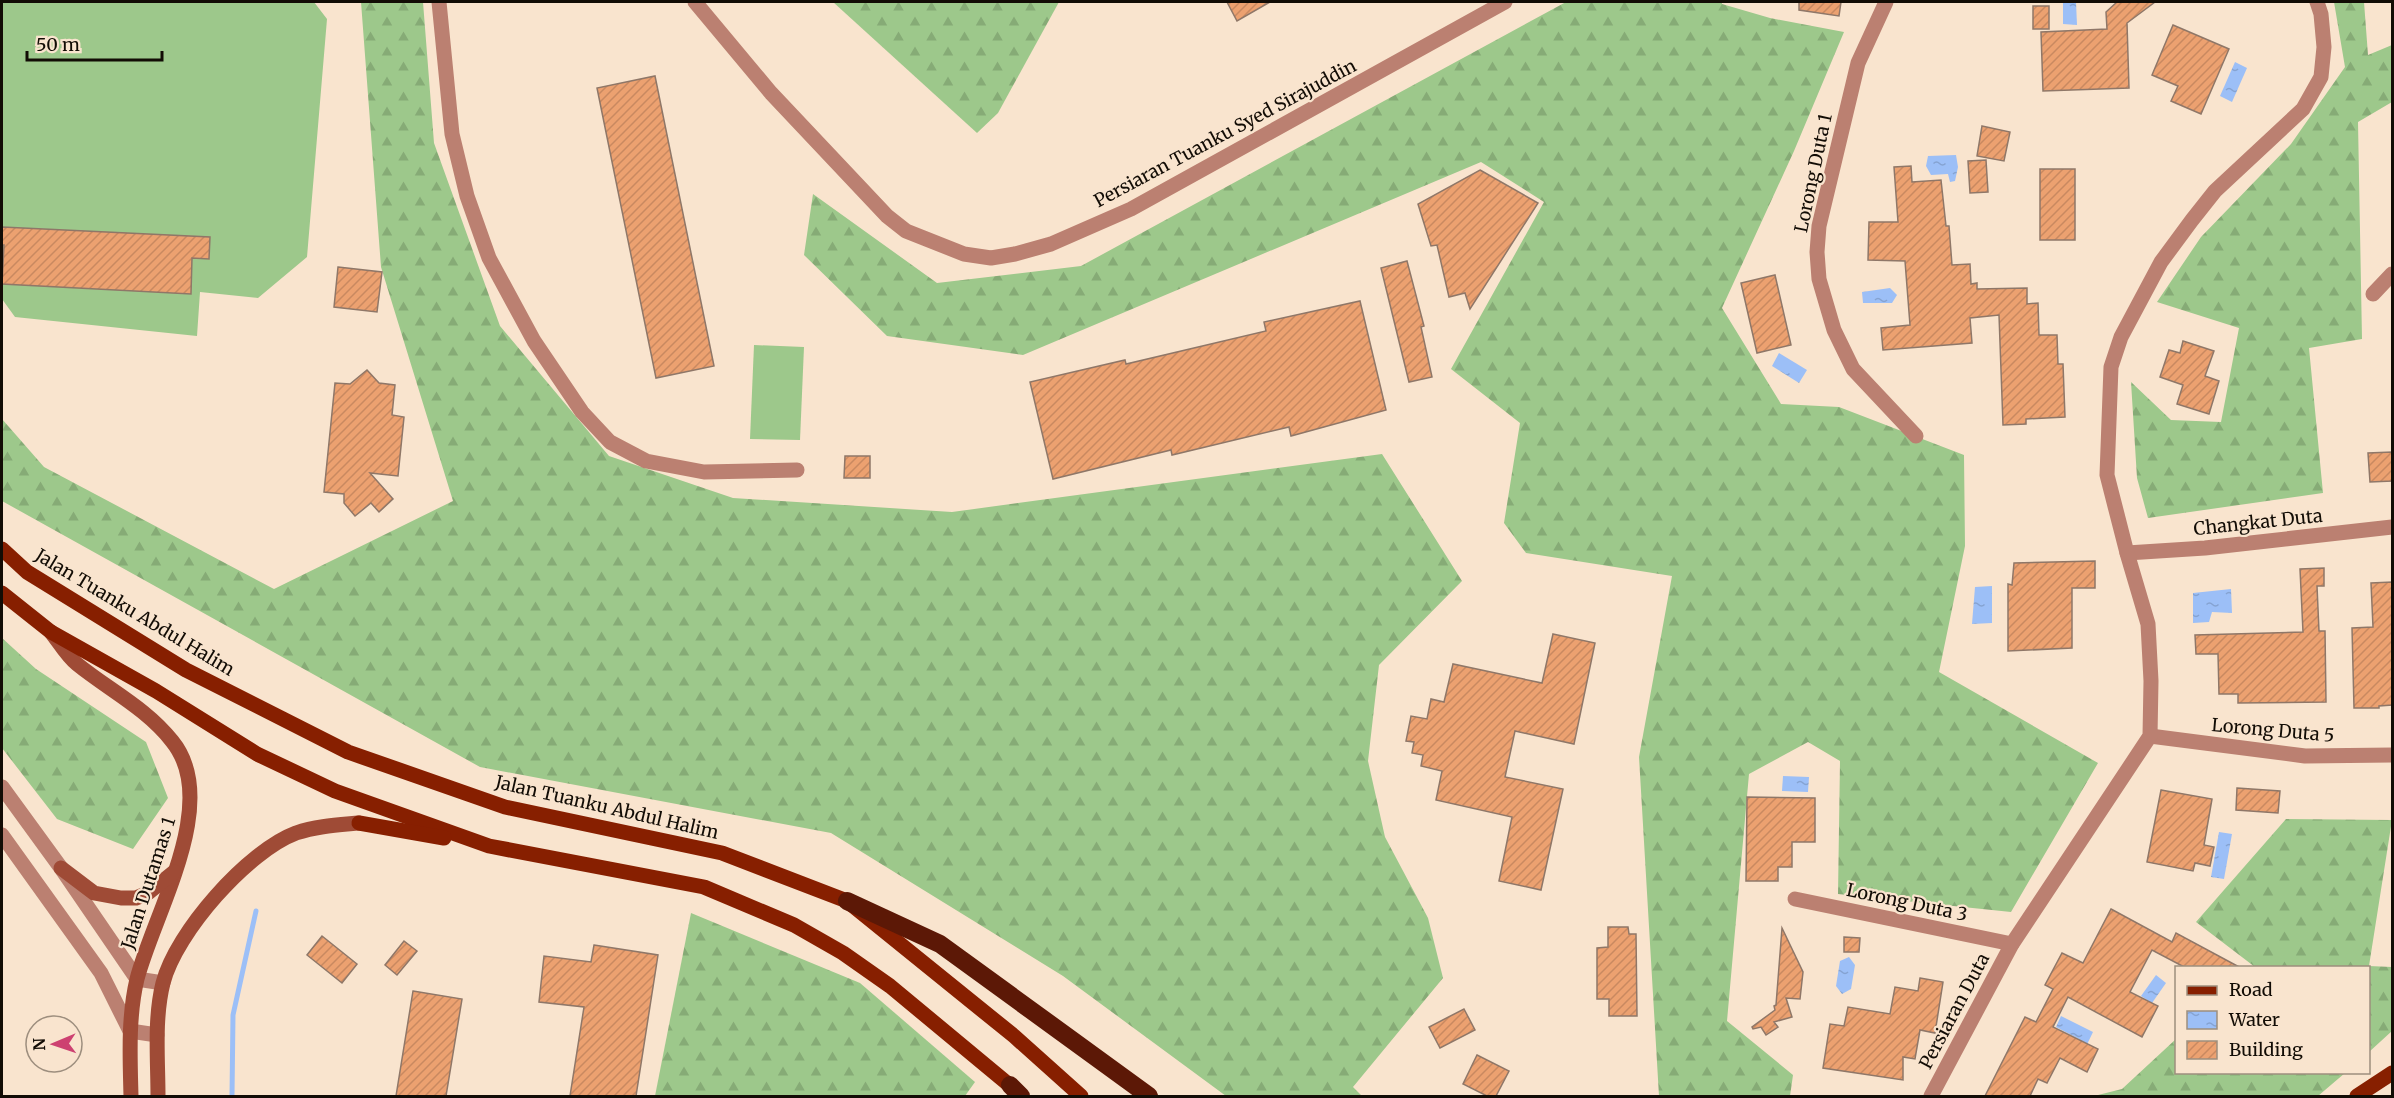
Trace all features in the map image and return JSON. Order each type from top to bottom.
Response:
[{"type":"highway","points":[[847,901],[940,944],[1149,1096]]},
{"type":"main road","name":"Jalan Tuanku Abdul Halim","points":[[2,549],[27,572],[186,670],[348,752],[505,807],[722,853],[847,901],[1014,1036],[1081,1096]]},
{"type":"main road","points":[[2,593],[51,632],[156,691],[257,754],[334,791],[489,846]]},
{"type":"main road","points":[[359,823],[704,887],[794,925],[843,953],[890,986],[1018,1093]]},
{"type":"main road","points":[[2357,1096],[2392,1073]]},
{"type":"street","points":[[439,2],[452,134],[467,196],[489,258],[534,341],[582,411],[610,442],[646,460],[704,472],[797,470]]},
{"type":"street","name":"Persiaran Tuanku Syed Sirajuddin","points":[[695,2],[771,93],[887,216],[906,231],[938,245],[964,254],[992,258],[1051,244],[1131,209],[1505,2]]},
{"type":"street","name":"Lorong Duta 1","points":[[1886,2],[1858,63],[1819,226],[1816,252],[1819,279],[1834,330],[1853,369],[1916,436]]},
{"type":"street","points":[[2012,944],[2150,736],[2151,681],[2148,624],[2107,475],[2111,367],[2121,336],[2161,262],[2215,191],[2303,109],[2321,77],[2324,47],[2321,14],[2317,2]]},
{"type":"street","points":[[2373,294],[2392,274]]},
{"type":"street","name":"Changkat Duta","points":[[2127,553],[2205,548],[2392,527]]},
{"type":"street","name":"Jalan Dutamas 1","points":[[51,632],[75,662],[134,704],[173,742],[184,762],[190,782],[190,811],[174,872],[137,979],[130,1031],[131,1096]]},
{"type":"street","name":"Lorong Duta 5","points":[[2150,736],[2305,756],[2392,755]]},
{"type":"street","points":[[2,787],[137,979],[163,983]]},
{"type":"street","points":[[158,1096],[157,1035],[163,983],[184,936],[249,862],[268,848],[294,834],[316,827],[359,823]]},
{"type":"street","points":[[2,835],[101,974],[130,1031],[157,1035]]},
{"type":"street","points":[[61,868],[94,893],[121,898],[136,898],[148,893],[174,872]]},
{"type":"street","name":"Lorong Duta 3","points":[[1795,899],[2012,944]]},
{"type":"street","name":"Persiaran Duta","points":[[1931,1096],[2012,944]]},
{"type":"green space","points":[[2,2],[314,2],[327,19],[307,257],[258,298],[200,292],[197,336],[15,317],[2,299]]},
{"type":"green space","points":[[361,2],[423,2],[434,143],[500,326],[609,456],[733,498],[952,512],[1382,454],[1462,581],[1379,665],[1368,761],[1385,837],[1428,918],[1443,978],[1353,1087],[1362,1096],[1226,1096],[1063,976],[831,833],[480,767],[2,501],[2,419],[44,467],[274,589],[453,501],[381,267]]},
{"type":"green space","points":[[833,2],[1059,2],[998,113],[977,133]]},
{"type":"green space","points":[[1566,2],[1722,2],[1722,4],[1770,18],[1844,32],[1794,151],[1722,308],[1781,404],[1839,407],[1964,455],[1965,546],[1939,672],[2098,763],[2011,912],[1838,894],[1840,761],[1808,742],[1749,774],[1727,1021],[1793,1075],[1790,1096],[1659,1096],[1639,757],[1672,576],[1526,553],[1504,523],[1520,423],[1451,369],[1544,202],[1481,162],[1023,355],[887,336],[804,255],[813,194],[937,283],[1081,266]]},
{"type":"green space","points":[[2334,2],[2364,2],[2368,55],[2392,45],[2392,102],[2358,122],[2362,339],[2309,348],[2323,493],[2148,518],[2137,478],[2131,382],[2171,420],[2221,422],[2239,328],[2157,302],[2201,237],[2291,144],[2345,67]]},
{"type":"green space","points":[[754,345],[804,347],[800,440],[750,439]]},
{"type":"green space","points":[[2,638],[36,669],[146,742],[168,798],[133,849],[57,819],[2,748]]},
{"type":"green space","points":[[2286,819],[2392,820],[2369,966],[2254,966],[2196,922]]},
{"type":"green space","points":[[691,913],[860,983],[975,1082],[965,1096],[655,1096]]},
{"type":"green space","points":[[2370,966],[2392,967],[2392,1031],[2370,1051]]},
{"type":"green space","points":[[2175,1040],[2175,1074],[2344,1074],[2318,1096],[2094,1096],[2122,1089]]},
{"type":"water","points":[[2063,2],[2076,2],[2077,25],[2063,24]]},
{"type":"water","points":[[2235,62],[2247,68],[2232,102],[2220,96]]},
{"type":"water","points":[[1956,155],[1958,167],[1955,181],[1950,182],[1948,174],[1931,175],[1926,166],[1928,156]]},
{"type":"water","points":[[1890,288],[1897,295],[1892,303],[1863,303],[1862,292]]},
{"type":"water","points":[[1779,353],[1807,370],[1799,383],[1772,366]]},
{"type":"water","points":[[1992,586],[1992,623],[1972,624],[1975,587]]},
{"type":"water","points":[[2231,589],[2232,613],[2212,612],[2209,622],[2193,623],[2193,593]]},
{"type":"water","points":[[1783,776],[1809,777],[1808,792],[1782,791]]},
{"type":"water","points":[[2219,832],[2232,834],[2224,879],[2211,877]]},
{"type":"water","points":[[1849,957],[1855,965],[1851,989],[1842,994],[1836,986],[1840,961]]},
{"type":"water","points":[[2156,975],[2166,983],[2152,1003],[2141,996]]},
{"type":"water","points":[[2061,1016],[2093,1032],[2081,1057],[2072,1052],[2079,1039],[2056,1027]]},
{"type":"building","points":[[1227,2],[1270,2],[1237,21]]},
{"type":"building","points":[[1799,2],[1841,2],[1839,16],[1799,10]]},
{"type":"building","points":[[2117,2],[2155,2],[2127,23],[2129,88],[2043,91],[2041,32],[2107,29],[2106,12]]},
{"type":"building","points":[[2033,6],[2049,6],[2049,29],[2033,29]]},
{"type":"building","points":[[2173,25],[2229,49],[2201,114],[2171,101],[2178,86],[2152,75]]},
{"type":"building","points":[[655,76],[714,366],[656,378],[597,88]]},
{"type":"building","points":[[1982,126],[2010,132],[2004,161],[1977,156]]},
{"type":"building","points":[[1986,160],[1988,192],[1970,193],[1968,161]]},
{"type":"building","points":[[1911,166],[1912,182],[1941,180],[1946,226],[1949,226],[1952,265],[1970,264],[1971,284],[1977,283],[1977,289],[2027,288],[2027,304],[2038,303],[2039,335],[2057,335],[2058,364],[2063,364],[2065,417],[2026,419],[2026,424],[2003,425],[1999,315],[1970,318],[1972,343],[1883,350],[1881,328],[1910,325],[1905,261],[1868,260],[1869,222],[1898,222],[1894,167]]},
{"type":"building","points":[[2040,169],[2075,169],[2075,240],[2040,240]]},
{"type":"building","points":[[1480,170],[1538,203],[1470,309],[1465,293],[1449,297],[1437,245],[1431,246],[1418,204]]},
{"type":"building","points":[[2,227],[210,237],[209,259],[192,258],[191,294],[2,284],[4,245],[2,245]]},
{"type":"building","points":[[1407,261],[1424,326],[1421,327],[1432,377],[1409,382],[1381,268]]},
{"type":"building","points":[[338,267],[382,272],[377,312],[334,307]]},
{"type":"building","points":[[1775,275],[1791,345],[1757,353],[1741,283]]},
{"type":"building","points":[[1360,301],[1386,410],[1291,436],[1289,427],[1172,455],[1171,450],[1053,479],[1030,382],[1125,360],[1126,364],[1266,331],[1264,322]]},
{"type":"building","points":[[2183,341],[2214,351],[2205,376],[2219,381],[2209,414],[2177,404],[2183,385],[2160,377],[2169,350],[2180,353]]},
{"type":"building","points":[[367,370],[379,383],[395,385],[392,415],[404,417],[398,476],[370,473],[393,499],[379,512],[371,503],[355,516],[344,503],[344,494],[324,492],[335,383],[350,384]]},
{"type":"building","points":[[2392,452],[2392,481],[2370,482],[2368,453]]},
{"type":"building","points":[[845,456],[870,456],[870,478],[844,478]]},
{"type":"building","points":[[2095,561],[2095,588],[2072,588],[2072,648],[2008,651],[2008,584],[2012,585],[2014,563]]},
{"type":"building","points":[[2324,568],[2324,586],[2317,586],[2319,631],[2325,631],[2326,702],[2238,703],[2238,694],[2219,694],[2218,654],[2196,654],[2195,635],[2303,632],[2300,569]]},
{"type":"building","points":[[2392,582],[2392,705],[2379,706],[2379,708],[2354,708],[2352,628],[2373,627],[2371,583]]},
{"type":"building","points":[[1553,634],[1595,643],[1574,744],[1515,731],[1505,777],[1563,789],[1541,890],[1499,881],[1512,817],[1436,800],[1442,771],[1421,766],[1423,755],[1412,753],[1414,742],[1406,741],[1411,716],[1427,719],[1431,699],[1444,702],[1453,664],[1542,683]]},
{"type":"building","points":[[2237,788],[2280,791],[2278,813],[2236,810]]},
{"type":"building","points":[[2161,790],[2212,799],[2204,845],[2214,847],[2210,866],[2195,863],[2193,871],[2147,862]]},
{"type":"building","points":[[1747,797],[1815,798],[1815,842],[1792,842],[1792,867],[1778,867],[1778,881],[1746,881]]},
{"type":"building","points":[[2111,909],[2172,942],[2176,933],[2237,966],[2182,966],[2152,950],[2130,992],[2158,1006],[2142,1037],[2068,997],[2053,1027],[2098,1049],[2087,1072],[2060,1058],[2047,1083],[2038,1079],[2030,1096],[1985,1096],[2025,1017],[2036,1022],[2053,989],[2045,985],[2062,953],[2083,963]]},
{"type":"building","points":[[1608,927],[1628,927],[1629,934],[1636,934],[1637,1016],[1609,1016],[1609,999],[1597,999],[1597,948],[1608,947]]},
{"type":"building","points":[[1782,928],[1803,972],[1800,999],[1786,998],[1792,1017],[1774,1022],[1778,1027],[1766,1035],[1761,1027],[1753,1029],[1752,1027],[1775,1010]]},
{"type":"building","points":[[322,936],[357,964],[342,983],[307,955]]},
{"type":"building","points":[[1844,937],[1860,938],[1859,952],[1844,952]]},
{"type":"building","points":[[404,941],[417,951],[397,975],[385,965]]},
{"type":"building","points":[[594,945],[658,955],[636,1096],[570,1096],[584,1007],[539,1002],[544,956],[591,962]]},
{"type":"building","points":[[1920,978],[1943,982],[1935,1033],[1920,1030],[1915,1059],[1903,1057],[1903,1080],[1823,1068],[1830,1024],[1844,1026],[1848,1007],[1890,1014],[1895,987],[1918,991]]},
{"type":"building","points":[[413,991],[462,999],[446,1096],[396,1096]]},
{"type":"building","points":[[1464,1009],[1475,1030],[1440,1048],[1429,1027]]},
{"type":"building","points":[[1477,1055],[1509,1071],[1496,1096],[1487,1096],[1463,1084]]},
{"type":"waterway","points":[[232,1096],[233,1015],[256,911]]}]
